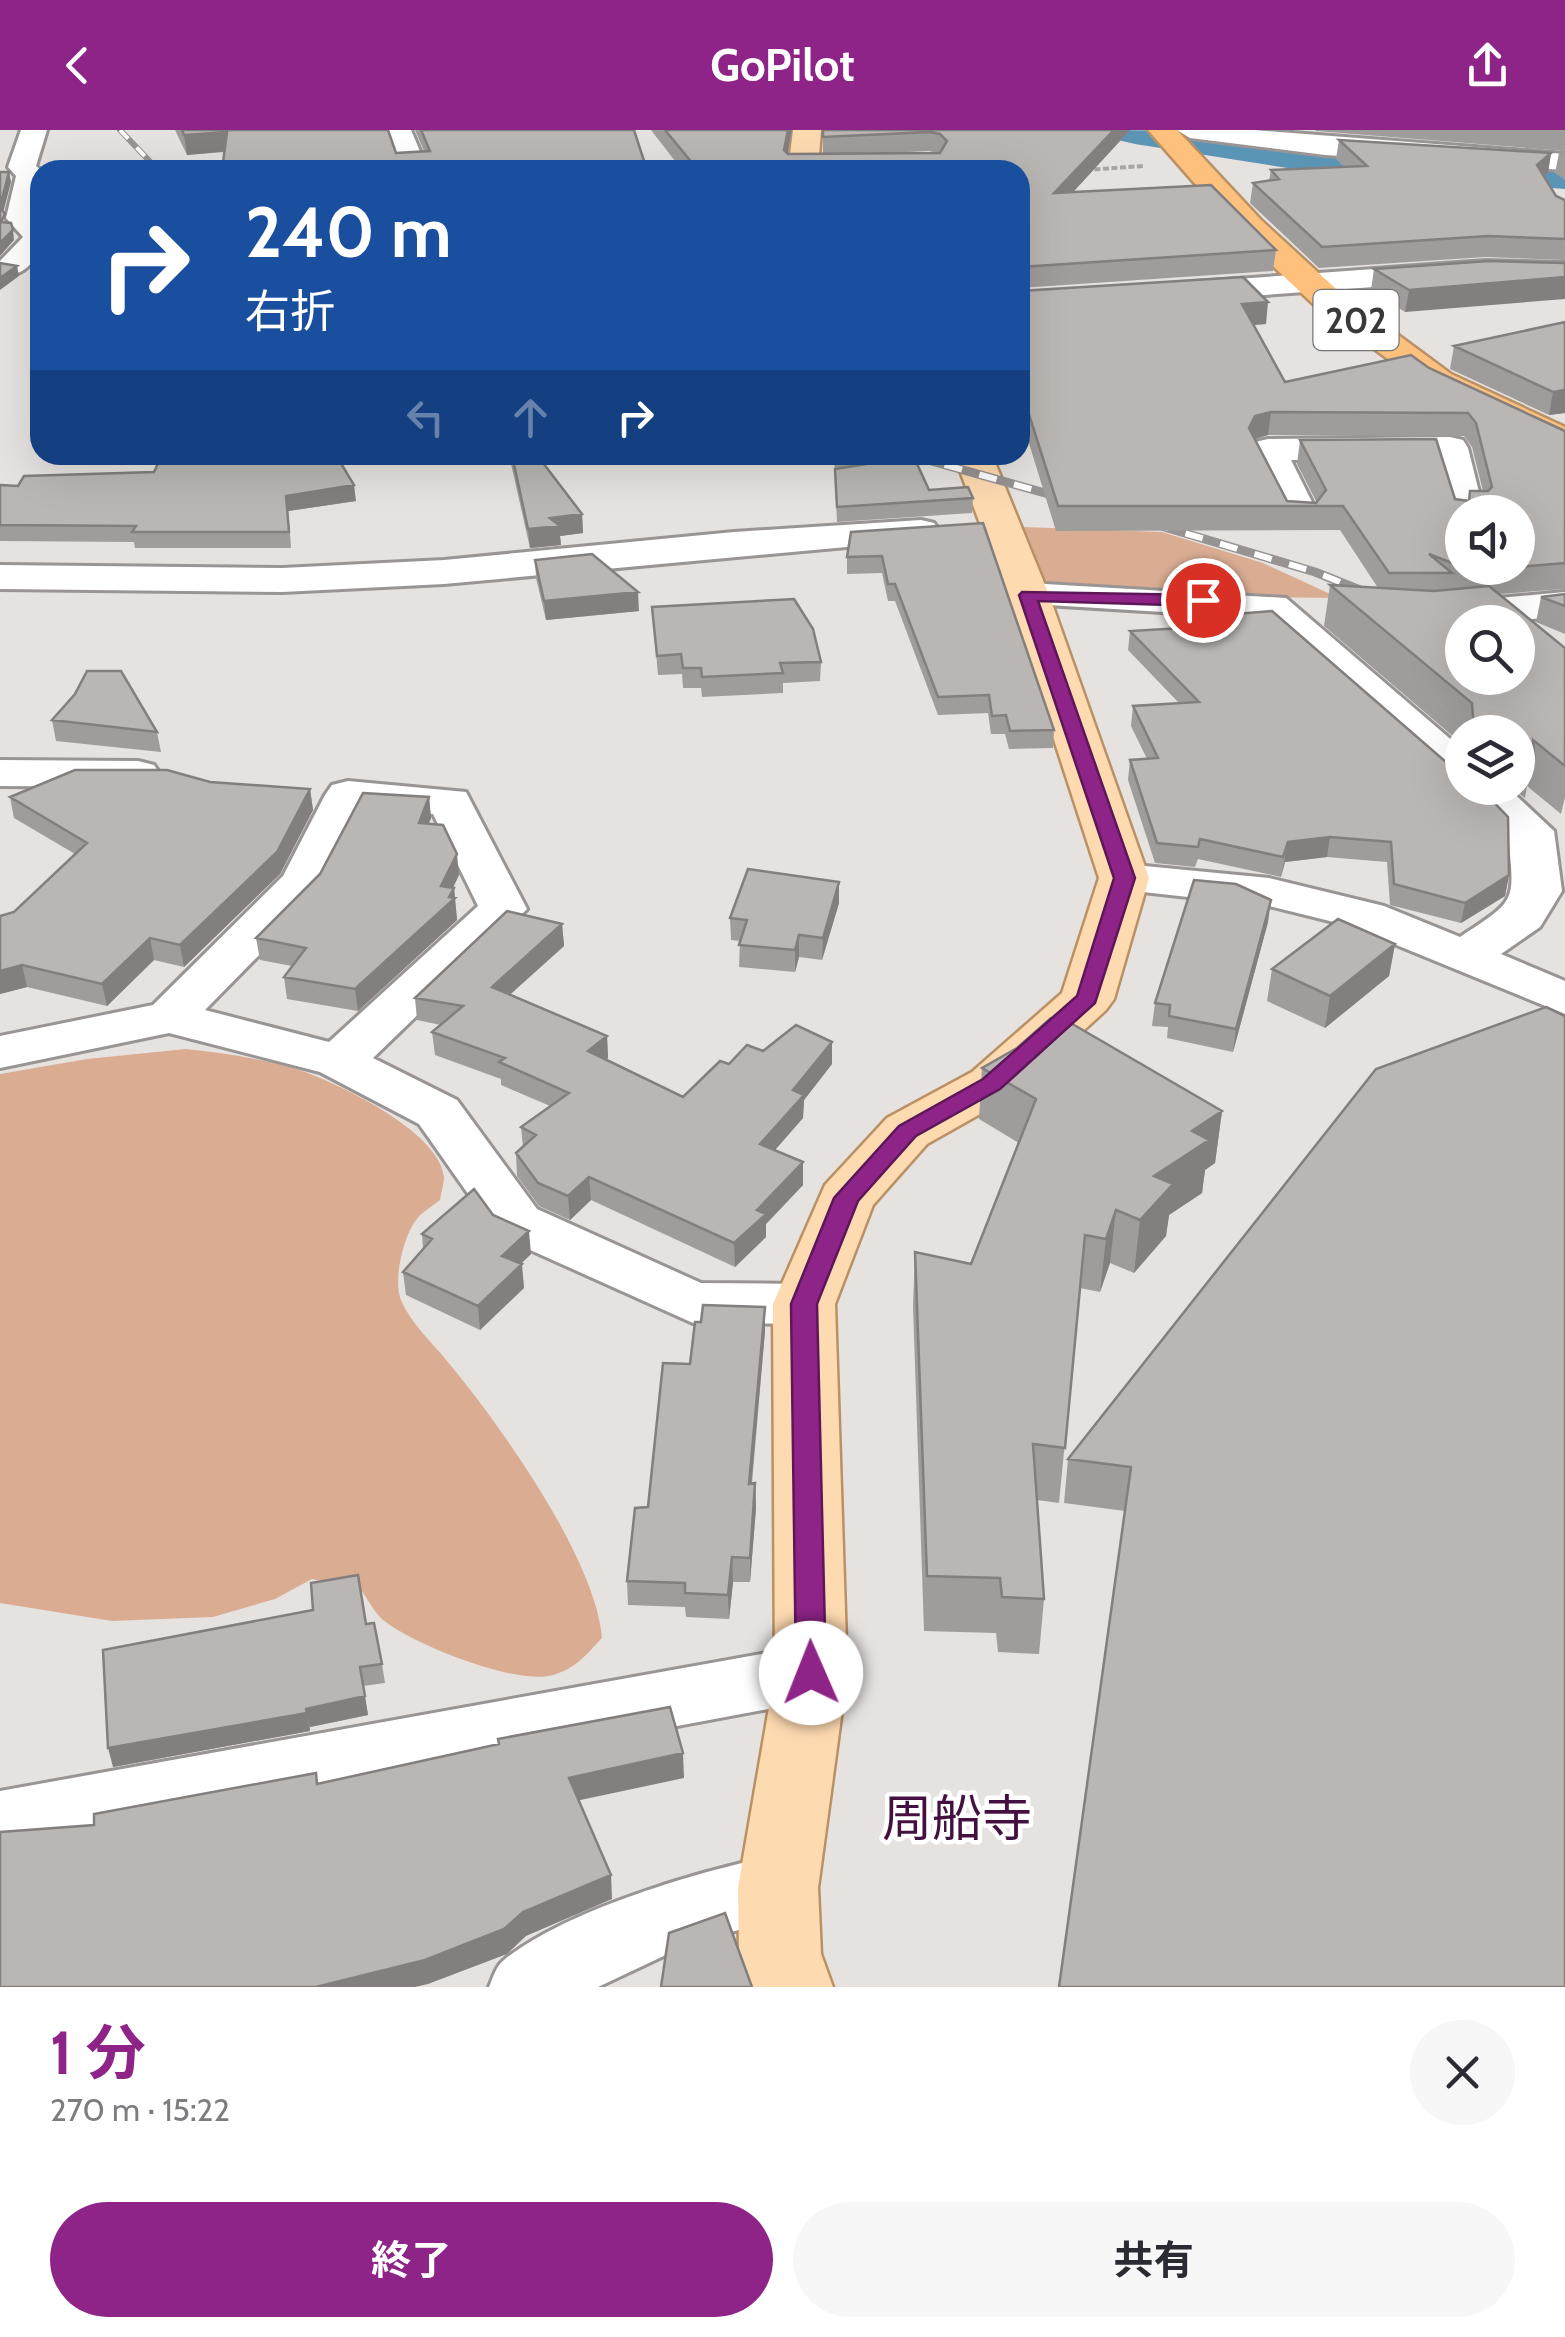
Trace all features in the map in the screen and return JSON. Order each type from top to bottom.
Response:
[{"type":"highway","name":"202","points":[[1178,141],[1250,227],[1307,280],[1439,382],[1565,441]]},
{"type":"main road","points":[[804,160],[807,130]]},
{"type":"main road","points":[[792,1987],[780,1954],[778,1888],[811,1673],[804,1304],[846,1198],[908,1131],[992,1084],[1087,999],[1124,878],[1028,595],[977,465]]},
{"type":"street","points":[[30,227],[21,218],[30,175],[22,167],[34,130]]},
{"type":"street","points":[[398,130],[410,160]]},
{"type":"street","points":[[1178,141],[1226,160],[1560,181]]},
{"type":"street","points":[[1150,294],[1485,270],[1565,272]]},
{"type":"street","points":[[1300,516],[1268,450],[1450,448],[1461,495]]},
{"type":"street","points":[[0,577],[282,580],[444,572],[734,543],[999,526]]},
{"type":"street","points":[[1533,585],[1555,604]]},
{"type":"street","points":[[1028,595],[1168,598],[1335,611]]},
{"type":"street","points":[[1409,615],[1555,604]]},
{"type":"street","points":[[1272,606],[1445,756]]},
{"type":"street","points":[[0,773],[174,774]]},
{"type":"street","points":[[170,1017],[303,884],[328,794],[450,802],[504,909],[338,1060]]},
{"type":"street","points":[[1463,958],[1523,918],[1538,890],[1532,831],[1501,805]]},
{"type":"street","points":[[1124,878],[1285,896],[1366,916],[1565,999]]},
{"type":"street","points":[[0,1052],[170,1017],[338,1060],[438,1112],[517,1222],[693,1303],[804,1304]]},
{"type":"street","points":[[0,1822],[811,1673]]},
{"type":"street","points":[[528,1987],[610,1938],[720,1899],[778,1888]]},
{"type":"path","points":[[1078,171],[1178,141]]},
{"type":"shaded area","points":[[999,526],[1162,532],[1263,563],[1339,598],[1028,595]]},
{"type":"shaded area","points":[[186,1049],[267,1061],[333,1084],[405,1125],[438,1160],[444,1177],[440,1200],[418,1217],[407,1237],[399,1270],[401,1300],[517,1455],[583,1570],[602,1638],[568,1669],[537,1677],[465,1661],[397,1630],[383,1620],[360,1588],[312,1579],[275,1599],[213,1617],[112,1621],[0,1603],[0,1074],[87,1059]]},
{"type":"building","points":[[182,130],[388,130],[396,153],[430,151],[421,130],[634,130],[644,160],[223,160],[227,132],[184,135]]},
{"type":"building","points":[[665,130],[788,130],[784,150],[788,154],[940,153],[947,141],[930,132],[823,137],[823,130],[1114,130],[1054,193],[1211,185],[1276,250],[1030,266],[1030,160],[690,160]]},
{"type":"building","points":[[1339,140],[1551,153],[1537,165],[1556,196],[1565,200],[1565,239],[1488,236],[1322,247],[1253,183],[1279,179],[1271,170],[1367,166]]},
{"type":"building","points":[[0,172],[9,172],[0,207]]},
{"type":"building","points":[[0,207],[5,214],[1,222],[11,223],[13,230],[0,243]]},
{"type":"building","points":[[1489,261],[1565,263],[1565,277],[1409,290],[1374,269]]},
{"type":"building","points":[[0,263],[17,266],[0,278]]},
{"type":"building","points":[[1243,277],[1268,302],[1242,304],[1285,382],[1411,355],[1429,368],[1565,431],[1565,563],[1535,566],[1535,495],[1470,495],[1470,491],[1488,491],[1492,487],[1476,423],[1468,413],[1271,412],[1255,416],[1249,428],[1287,501],[1316,503],[1326,490],[1300,440],[1436,439],[1454,495],[1445,495],[1445,560],[1429,554],[1445,567],[1445,573],[1389,573],[1343,506],[1058,506],[1030,418],[1030,290]]},
{"type":"building","points":[[1565,322],[1565,390],[1553,392],[1454,346]]},
{"type":"building","points":[[157,465],[342,465],[354,485],[286,496],[289,532],[132,532],[136,526],[0,525],[0,485],[18,486],[24,476],[154,472]]},
{"type":"building","points":[[514,465],[545,465],[582,514],[550,518],[560,526],[528,529]]},
{"type":"building","points":[[918,465],[929,490],[968,487],[973,498],[837,507],[835,469]]},
{"type":"building","points":[[983,523],[1054,730],[1010,731],[1006,715],[992,716],[989,695],[938,697],[895,584],[888,584],[882,556],[847,557],[851,532]]},
{"type":"building","points":[[592,554],[638,592],[544,601],[535,560]]},
{"type":"building","points":[[1330,585],[1434,591],[1489,586],[1512,605],[1445,605],[1445,681]]},
{"type":"building","points":[[1565,594],[1565,606],[1541,597]]},
{"type":"building","points":[[794,599],[813,629],[821,662],[780,663],[783,673],[702,677],[701,668],[683,668],[681,654],[657,656],[652,607]]},
{"type":"building","points":[[1272,611],[1445,761],[1445,805],[1496,805],[1508,817],[1509,875],[1465,903],[1394,884],[1391,842],[1330,837],[1288,842],[1283,857],[1200,839],[1198,847],[1157,843],[1130,760],[1158,758],[1133,706],[1199,702],[1130,631],[1216,626],[1210,616]]},
{"type":"building","points":[[1535,624],[1565,648],[1565,766],[1535,742],[1535,715],[1473,715],[1472,703],[1462,695],[1535,695]]},
{"type":"building","points":[[87,671],[121,671],[157,732],[52,720],[75,694]]},
{"type":"building","points":[[75,770],[167,770],[210,782],[310,789],[277,852],[180,945],[150,938],[102,984],[22,965],[0,971],[0,916],[14,912],[87,843],[10,797]]},
{"type":"building","points":[[363,793],[429,797],[419,823],[443,825],[457,854],[441,886],[454,888],[449,897],[455,898],[355,989],[284,977],[306,948],[256,938],[320,874]]},
{"type":"building","points":[[748,869],[839,882],[823,938],[799,935],[795,950],[739,945],[747,920],[730,918]]},
{"type":"building","points":[[1194,880],[1236,884],[1271,900],[1236,1029],[1169,1016],[1170,1005],[1155,1003]]},
{"type":"building","points":[[507,911],[562,924],[492,987],[607,1036],[588,1051],[683,1097],[720,1061],[729,1064],[747,1045],[763,1051],[796,1025],[832,1042],[793,1090],[804,1095],[760,1144],[803,1162],[757,1210],[766,1214],[734,1243],[589,1177],[568,1196],[538,1183],[516,1153],[536,1135],[521,1127],[569,1093],[499,1062],[505,1058],[432,1032],[463,1006],[415,998]]},
{"type":"building","points":[[1338,919],[1395,944],[1330,996],[1272,969]]},
{"type":"building","points":[[1546,1007],[1565,1016],[1565,1987],[1059,1987],[1131,1467],[1068,1459],[1376,1069]]},
{"type":"building","points":[[1051,1018],[1062,1018],[1222,1111],[1192,1131],[1209,1140],[1154,1176],[1173,1184],[1140,1220],[1116,1210],[1106,1239],[1085,1235],[1065,1448],[1033,1444],[1044,1599],[1002,1597],[1000,1578],[927,1576],[915,1252],[971,1264],[1036,1099],[982,1068],[1017,1048]]},
{"type":"building","points":[[474,1189],[493,1215],[529,1231],[502,1256],[522,1264],[478,1306],[403,1272],[432,1239],[422,1234]]},
{"type":"building","points":[[703,1305],[765,1307],[749,1484],[755,1483],[750,1558],[732,1557],[728,1595],[685,1593],[685,1583],[627,1581],[635,1508],[648,1507],[663,1363],[690,1364],[695,1322],[701,1322]]},
{"type":"building","points":[[358,1575],[366,1624],[374,1623],[382,1664],[360,1667],[365,1696],[306,1709],[307,1713],[108,1748],[103,1650],[313,1610],[311,1583]]},
{"type":"building","points":[[670,1707],[683,1753],[569,1778],[611,1875],[523,1912],[504,1929],[425,1960],[316,1987],[0,1987],[0,1832],[94,1825],[94,1814],[316,1773],[317,1784],[499,1744],[498,1739]]},
{"type":"building","points":[[725,1913],[752,1987],[661,1987],[669,1933]]},
{"type":"waterway","points":[[1135,130],[1300,155],[1565,174]]},
{"type":"railway","points":[[120,130],[148,160]]},
{"type":"railway","points":[[946,465],[1070,500]]},
{"type":"railway","points":[[1151,523],[1315,572],[1375,596]]},
{"type":"district","name":"周船寺","points":[[957,1818]]},
{"type":"route","points":[[811,1673],[804,1304],[846,1198],[908,1131],[992,1084],[1087,999],[1124,878],[1028,595],[1203,600]]}]
